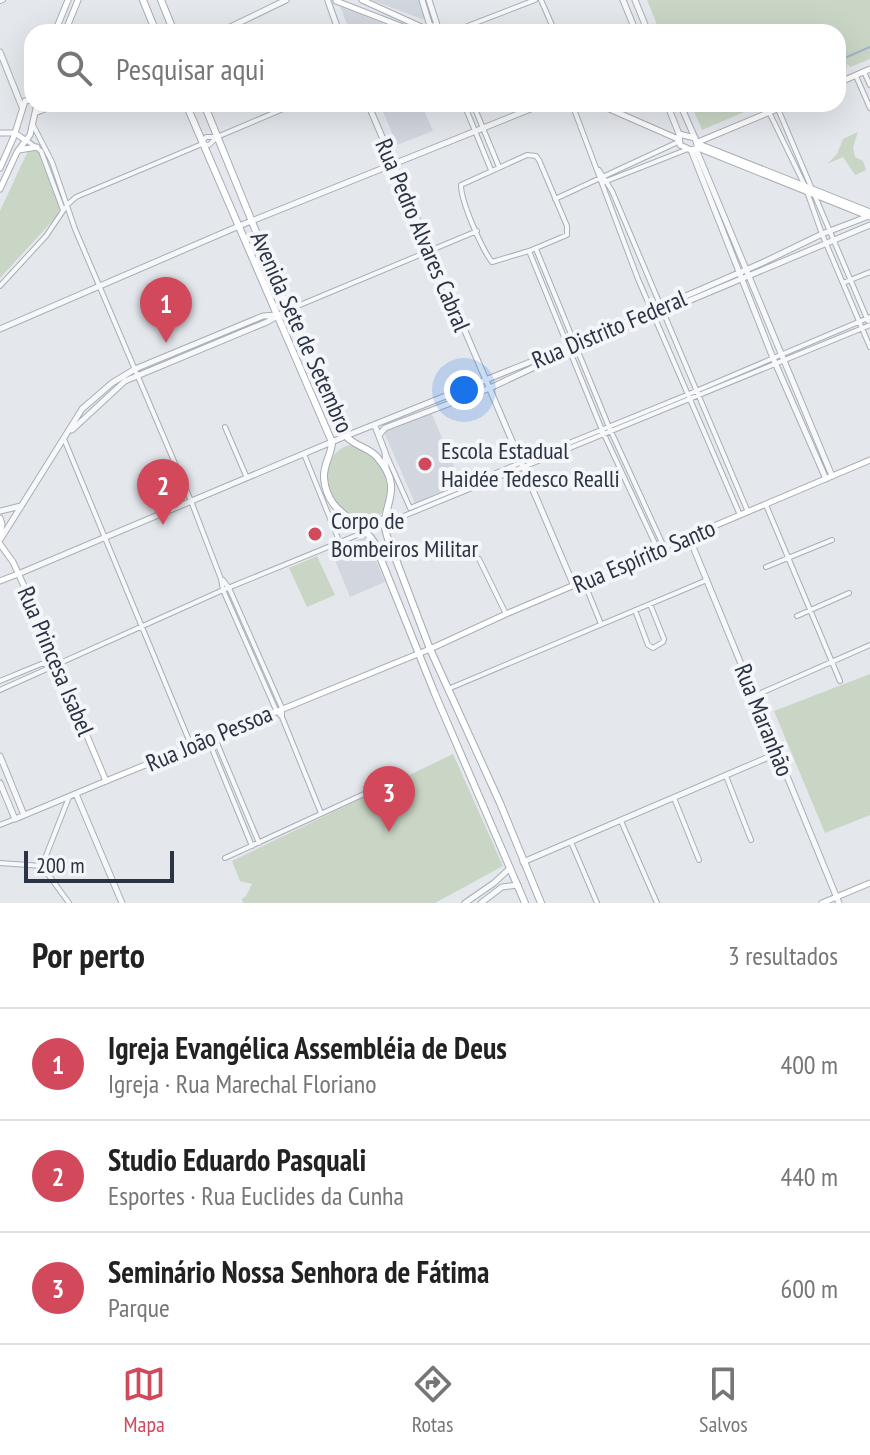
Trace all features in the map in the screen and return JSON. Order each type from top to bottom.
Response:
[{"type":"main road","points":[[60,24],[68,0]]},
{"type":"main road","points":[[68,24],[78,0]]},
{"type":"main road","points":[[143,0],[153,24]]},
{"type":"main road","points":[[161,0],[171,24]]},
{"type":"main road","points":[[362,0],[417,24]]},
{"type":"main road","points":[[332,1],[394,24]]},
{"type":"main road","points":[[846,80],[867,71]]},
{"type":"main road","points":[[0,168],[22,107]]},
{"type":"main road","points":[[1,185],[26,140],[37,112]]},
{"type":"main road","name":"Avenida Sete de Setembro","points":[[189,112],[332,444],[324,465],[326,488]]},
{"type":"main road","name":"Avenida Sete de Setembro","points":[[207,112],[322,388],[347,438],[368,449],[387,472]]},
{"type":"main road","points":[[617,112],[870,215]]},
{"type":"main road","points":[[678,138],[695,146],[769,112]]},
{"type":"main road","points":[[15,133],[26,140]]},
{"type":"main road","points":[[18,150],[37,147]]},
{"type":"main road","points":[[312,394],[322,388]]},
{"type":"main road","points":[[332,444],[347,438]]},
{"type":"main road","name":"Rua Espírito Santo","points":[[418,654],[870,461]]},
{"type":"main road","points":[[387,472],[391,489],[384,522],[430,649],[541,903]]},
{"type":"main road","points":[[326,488],[344,517],[365,530],[525,903]]},
{"type":"main road","points":[[0,518],[0,541]]},
{"type":"main road","points":[[365,530],[384,522]]},
{"type":"main road","name":"Rua Princesa Isabel","points":[[0,541],[18,574],[106,781]]},
{"type":"main road","points":[[0,581],[18,574]]},
{"type":"main road","name":"Rua João Pessoa","points":[[106,781],[418,654]]},
{"type":"main road","points":[[435,694],[448,689]]},
{"type":"main road","points":[[486,815],[502,808]]},
{"type":"main road","points":[[510,868],[523,862]]},
{"type":"main road","points":[[822,903],[838,900],[870,883]]},
{"type":"street","points":[[236,24],[286,0]]},
{"type":"street","points":[[422,0],[427,24]]},
{"type":"street","points":[[429,0],[438,24]]},
{"type":"street","points":[[477,24],[538,0],[551,24]]},
{"type":"street","points":[[623,0],[633,24]]},
{"type":"street","points":[[635,0],[645,24]]},
{"type":"street","points":[[332,1],[337,24]]},
{"type":"street","points":[[0,52],[22,107]]},
{"type":"street","points":[[867,71],[870,85]]},
{"type":"street","points":[[856,76],[870,108]]},
{"type":"street","points":[[0,286],[46,236],[76,197],[202,144],[206,137],[217,137],[276,112]]},
{"type":"street","name":"Rua Pedro Alvares Cabral","points":[[371,112],[574,586]]},
{"type":"street","points":[[467,112],[491,170]]},
{"type":"street","points":[[476,112],[499,167]]},
{"type":"street","points":[[0,329],[239,226],[518,112]]},
{"type":"street","points":[[575,112],[748,512]]},
{"type":"street","points":[[603,180],[678,138],[670,112]]},
{"type":"street","points":[[683,112],[744,274],[809,419],[829,478]]},
{"type":"street","points":[[384,522],[774,360],[870,326],[835,240],[769,112]]},
{"type":"street","points":[[779,112],[810,191],[822,234],[870,347]]},
{"type":"street","points":[[33,125],[52,162],[65,208]]},
{"type":"street","points":[[0,133],[15,133]]},
{"type":"street","points":[[0,133],[11,141]]},
{"type":"street","points":[[26,140],[37,147],[47,164],[321,813]]},
{"type":"street","points":[[784,146],[792,142]]},
{"type":"street","points":[[555,199],[695,146]]},
{"type":"street","points":[[527,155],[536,156],[567,226],[567,235],[536,249],[492,262],[461,193],[461,185],[499,167],[527,155]]},
{"type":"street","points":[[603,180],[654,312],[740,515]]},
{"type":"street","name":"Rua Distrito Federal","points":[[744,274],[822,234],[870,215]]},
{"type":"street","name":"Rua Distrito Federal","points":[[347,438],[870,225]]},
{"type":"street","points":[[0,541],[64,439],[87,414],[136,372],[267,322],[276,315],[477,231]]},
{"type":"street","points":[[536,249],[661,549]]},
{"type":"street","points":[[529,251],[604,432],[661,549]]},
{"type":"street","points":[[843,283],[870,272]]},
{"type":"street","points":[[762,317],[774,360],[829,478]]},
{"type":"street","points":[[822,342],[868,318]]},
{"type":"street","name":"Rua Distrito Federal","points":[[380,433],[490,388],[568,349]]},
{"type":"street","points":[[802,423],[809,419]]},
{"type":"street","points":[[375,426],[385,452],[387,472],[401,488]]},
{"type":"street","points":[[225,427],[247,478]]},
{"type":"street","points":[[64,439],[191,745]]},
{"type":"street","points":[[18,574],[332,444]]},
{"type":"street","points":[[385,452],[411,511]]},
{"type":"street","points":[[304,454],[340,543]]},
{"type":"street","points":[[315,480],[326,488]]},
{"type":"street","points":[[329,515],[331,500]]},
{"type":"street","points":[[0,511],[22,505]]},
{"type":"street","points":[[766,505],[840,681]]},
{"type":"street","points":[[0,690],[141,625],[365,530]]},
{"type":"street","name":"Rua Maranhão","points":[[689,537],[838,900]]},
{"type":"street","points":[[766,567],[832,540]]},
{"type":"street","points":[[479,559],[506,614]]},
{"type":"street","points":[[448,689],[707,580]]},
{"type":"street","points":[[584,582],[601,624]]},
{"type":"street","points":[[797,616],[849,593]]},
{"type":"street","points":[[635,610],[648,645],[653,648],[664,639],[650,604]]},
{"type":"street","points":[[754,696],[870,645]]},
{"type":"street","points":[[0,681],[41,664],[57,663]]},
{"type":"street","points":[[12,676],[15,683]]},
{"type":"street","points":[[211,737],[259,843]]},
{"type":"street","points":[[211,737],[252,846]]},
{"type":"street","points":[[523,862],[778,753]]},
{"type":"street","points":[[0,756],[24,815]]},
{"type":"street","points":[[726,776],[751,840]]},
{"type":"street","name":"Rua João Pessoa","points":[[0,825],[106,781]]},
{"type":"street","points":[[0,783],[15,819]]},
{"type":"street","points":[[76,794],[122,903]]},
{"type":"street","points":[[225,858],[364,794]]},
{"type":"street","points":[[42,866],[69,797]]},
{"type":"street","points":[[674,798],[699,860]]},
{"type":"street","points":[[621,820],[657,903]]},
{"type":"street","points":[[570,840],[597,903]]},
{"type":"street","points":[[0,863],[42,866],[69,903]]},
{"type":"street","points":[[465,903],[510,868]]},
{"type":"street","points":[[479,894],[482,902],[502,887],[518,885]]},
{"type":"shaded area","points":[[371,0],[421,0],[427,19],[425,20]]},
{"type":"shaded area","points":[[340,6],[384,24],[347,24]]},
{"type":"shaded area","points":[[383,112],[425,112],[433,131],[397,145]]},
{"type":"shaded area","name":"Escola Estadual Haidée Tedesco Realli","points":[[431,412],[461,483],[415,503],[383,430]]},
{"type":"shaded area","points":[[366,537],[385,582],[350,597],[331,550]]},
{"type":"green space","points":[[647,0],[870,0],[870,59],[850,67],[847,64],[846,69],[846,24],[657,24]]},
{"type":"green space","points":[[694,112],[744,112],[702,130]]},
{"type":"green space","points":[[858,132],[853,147],[855,157],[863,161],[866,170],[855,175],[843,157],[827,164],[837,154],[843,139]]},
{"type":"green space","points":[[32,150],[42,154],[61,206],[57,216],[0,278],[0,211],[27,153]]},
{"type":"green space","points":[[349,445],[371,456],[385,475],[387,498],[376,520],[362,521],[349,515],[338,505],[331,492],[329,465],[336,453]]},
{"type":"green space","points":[[317,556],[335,595],[307,607],[289,568]]},
{"type":"green space","points":[[870,674],[870,815],[825,833],[774,711]]},
{"type":"green space","points":[[453,754],[503,866],[435,903],[243,903],[242,899],[252,884],[240,881],[232,861]]},
{"type":"waterway","points":[[846,57],[870,47]]},
{"type":"place","name":"Igreja Evangélica Assembléia de Deus","points":[[166,343]]},
{"type":"place","name":"Escola Estadual Haidée Tedesco Realli","points":[[425,464]]},
{"type":"place","name":"Studio Eduardo Pasquali","points":[[163,525]]},
{"type":"place","name":"Corpo de Bombeiros Militar","points":[[315,534]]},
{"type":"place","name":"Seminário Nossa Senhora de Fátima","points":[[389,832]]}]
